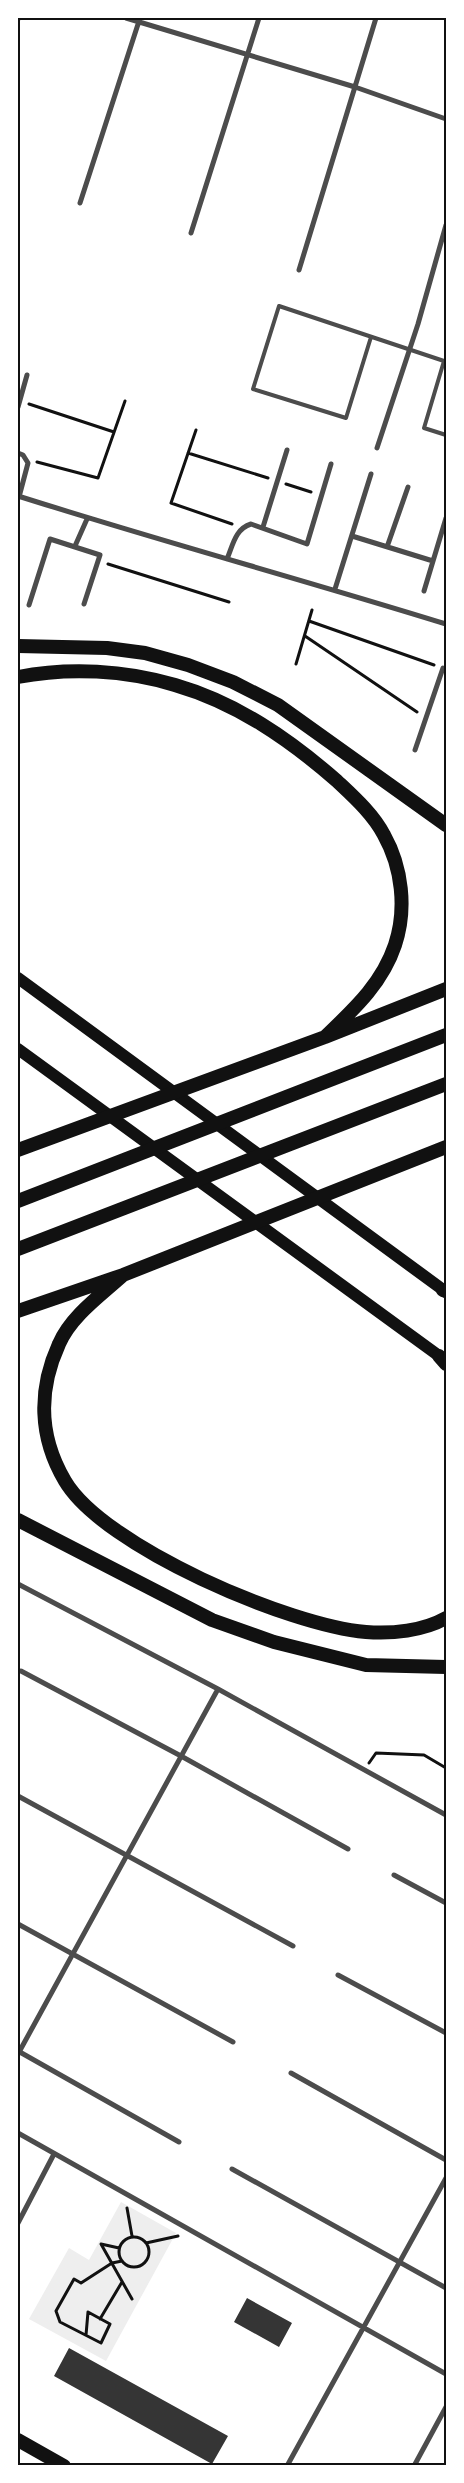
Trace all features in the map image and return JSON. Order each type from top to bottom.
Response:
[{"type":"highway","points":[[18,646],[107,648],[145,653],[188,665],[233,682],[278,705],[446,825]]},
{"type":"highway","points":[[18,677],[76,670],[125,675],[175,685],[224,705],[271,728],[313,760],[358,800],[384,834],[396,864],[402,893],[400,920],[396,944],[386,967],[370,992],[325,1038]]},
{"type":"highway","points":[[18,978],[446,1291]]},
{"type":"highway","points":[[18,1150],[325,1038],[446,989]]},
{"type":"highway","points":[[18,1202],[446,1035]]},
{"type":"highway","points":[[18,1049],[444,1360]]},
{"type":"highway","points":[[18,1249],[446,1084]]},
{"type":"highway","points":[[18,1311],[123,1275],[446,1147]]},
{"type":"highway","points":[[123,1275],[80,1315],[60,1342],[48,1376],[43,1412],[49,1451],[66,1482],[95,1514],[136,1543],[182,1568],[243,1598],[308,1620],[365,1632],[406,1631],[446,1618]]},
{"type":"highway","points":[[18,1520],[212,1620],[274,1642],[366,1665],[446,1667]]},
{"type":"highway","points":[[18,2440],[64,2466]]},
{"type":"street","points":[[126,18],[139,20],[355,87],[446,119]]},
{"type":"street","points":[[191,233],[259,18]]},
{"type":"street","points":[[299,270],[376,18]]},
{"type":"street","points":[[80,203],[139,20]]},
{"type":"street","points":[[377,448],[410,349],[446,225]]},
{"type":"street","points":[[18,407],[27,375]]},
{"type":"street","points":[[263,528],[287,450]]},
{"type":"street","points":[[20,454],[28,463],[18,496],[86,519],[335,590],[446,624]]},
{"type":"street","points":[[227,559],[238,532],[242,527],[251,524],[307,544],[331,464]]},
{"type":"street","points":[[335,590],[371,474]]},
{"type":"street","points":[[388,547],[408,487]]},
{"type":"street","points":[[424,591],[446,518]]},
{"type":"street","points":[[75,546],[86,519]]},
{"type":"street","points":[[352,536],[433,561]]},
{"type":"street","points":[[29,605],[50,539],[100,555],[84,604]]},
{"type":"street","points":[[415,750],[445,668]]},
{"type":"street","points":[[18,1584],[218,1689],[446,1814]]},
{"type":"street","points":[[21,1671],[181,1756],[348,1849]]},
{"type":"street","points":[[179,2142],[18,2052],[218,1689]]},
{"type":"street","points":[[18,1796],[293,1946]]},
{"type":"street","points":[[394,1875],[446,1904]]},
{"type":"street","points":[[18,1924],[233,2042]]},
{"type":"street","points":[[338,1974],[446,2033]]},
{"type":"street","points":[[291,2073],[446,2160]]},
{"type":"street","points":[[18,2133],[446,2374]]},
{"type":"street","points":[[18,2223],[54,2154]]},
{"type":"street","points":[[232,2168],[446,2288]]},
{"type":"street","points":[[287,2466],[446,2178]]},
{"type":"street","points":[[414,2466],[446,2407]]},
{"type":"lane","points":[[371,336],[346,418],[253,388],[279,306],[371,336],[444,361],[424,428],[446,436]]},
{"type":"path","points":[[20,400],[114,432]]},
{"type":"path","points":[[20,454],[37,462],[98,478],[125,402]]},
{"type":"path","points":[[196,430],[171,503],[242,527]]},
{"type":"path","points":[[188,453],[322,495]]},
{"type":"path","points":[[98,561],[229,602]]},
{"type":"path","points":[[296,664],[312,610]]},
{"type":"path","points":[[310,621],[445,668]]},
{"type":"path","points":[[305,636],[426,718]]},
{"type":"path","points":[[365,1770],[376,1753],[424,1755],[446,1768]]},
{"type":"path","points":[[125,2194],[132,2236]]},
{"type":"path","points":[[146,2243],[194,2233]]},
{"type":"path","points":[[132,2236],[143,2239],[146,2243],[149,2258],[143,2265],[129,2267],[122,2261],[119,2248],[123,2241],[132,2236]]},
{"type":"path","points":[[119,2248],[101,2244],[132,2299]]},
{"type":"path","points":[[86,2335],[88,2312],[110,2324],[101,2343],[60,2322],[56,2311],[74,2279],[81,2282],[112,2263],[122,2261]]},
{"type":"path","points":[[100,2319],[122,2282]]},
{"type":"shaded area","points":[[121,2202],[176,2233],[106,2361],[29,2319],[69,2248],[89,2260]]},
{"type":"building","points":[[247,2298],[292,2323],[279,2347],[234,2322]]},
{"type":"building","points":[[69,2348],[228,2436],[212,2464],[54,2376]]}]
